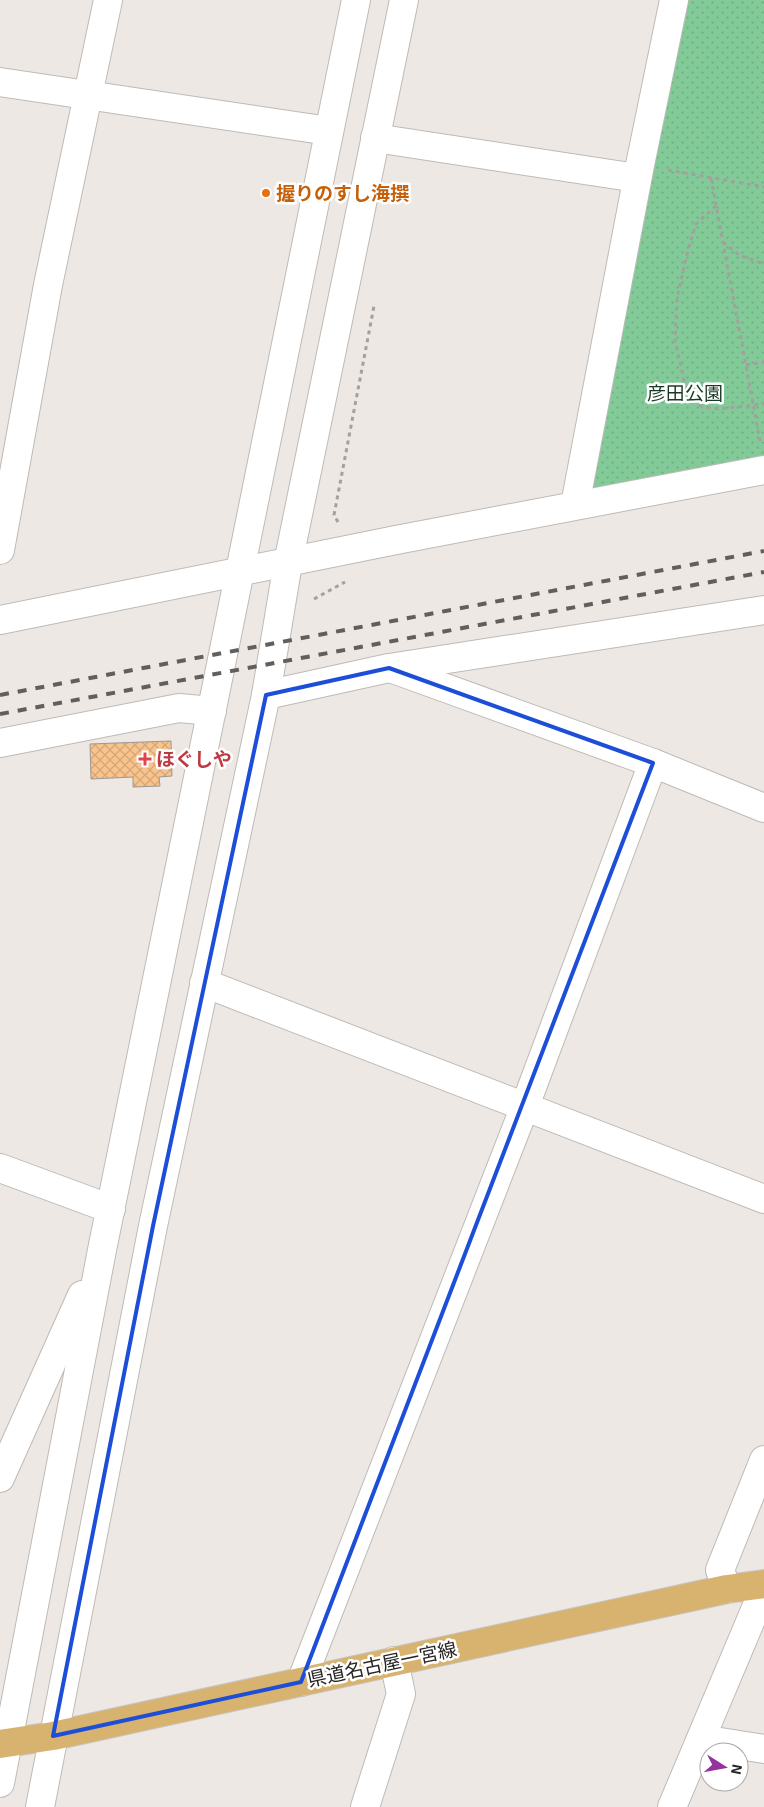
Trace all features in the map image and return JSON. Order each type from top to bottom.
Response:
[{"type":"main road","name":"県道名古屋一宮線","points":[[4,1743],[53,1736],[727,1589],[764,1584]]},
{"type":"street","points":[[0,550],[47,294],[108,0]]},
{"type":"street","points":[[0,1783],[11,1667],[111,1209],[356,0]]},
{"type":"street","points":[[40,1807],[204,983],[266,695],[288,562],[404,0]]},
{"type":"street","points":[[575,505],[674,0]]},
{"type":"street","points":[[0,82],[88,93],[330,131]]},
{"type":"street","points":[[375,138],[639,172]]},
{"type":"street","points":[[0,620],[575,505],[764,470]]},
{"type":"street","points":[[266,695],[389,668],[764,610]]},
{"type":"street","points":[[389,668],[653,763],[764,808]]},
{"type":"street","points":[[0,743],[179,708],[212,711]]},
{"type":"street","points":[[301,1682],[525,1106],[653,763]]},
{"type":"street","points":[[204,983],[764,1199]]},
{"type":"street","points":[[0,1168],[111,1209]]},
{"type":"street","points":[[0,1478],[102,1250]]},
{"type":"street","points":[[727,1589],[720,1570],[764,1460]]},
{"type":"street","points":[[672,1807],[764,1589]]},
{"type":"street","points":[[365,1807],[401,1694],[394,1662]]},
{"type":"street","points":[[701,1739],[764,1749]]},
{"type":"path","points":[[639,172],[712,178],[764,187]]},
{"type":"path","points":[[712,178],[761,442]]},
{"type":"path","points":[[717,205],[696,224],[677,298],[675,341],[686,389],[701,406],[718,409],[764,404]]},
{"type":"path","points":[[723,242],[739,255],[764,264]]},
{"type":"path","points":[[312,606],[314,597],[348,581],[353,549],[334,515],[375,300]]},
{"type":"path","points":[[746,365],[764,362]]},
{"type":"highlighted area","points":[[389,668],[653,763],[301,1682],[53,1736],[153,1226],[266,695]]},
{"type":"green space","name":"彦田公園","points":[[683,0],[764,0],[764,459],[585,495]]},
{"type":"building","points":[[171,741],[172,776],[159,777],[160,786],[133,787],[133,777],[91,779],[90,744]]},
{"type":"railway","points":[[0,695],[764,551]]},
{"type":"railway","points":[[0,714],[764,572]]},
{"type":"place","name":"握りのすし海撰","points":[[266,193]]},
{"type":"place","name":"ほぐしや","points":[[145,759]]}]
